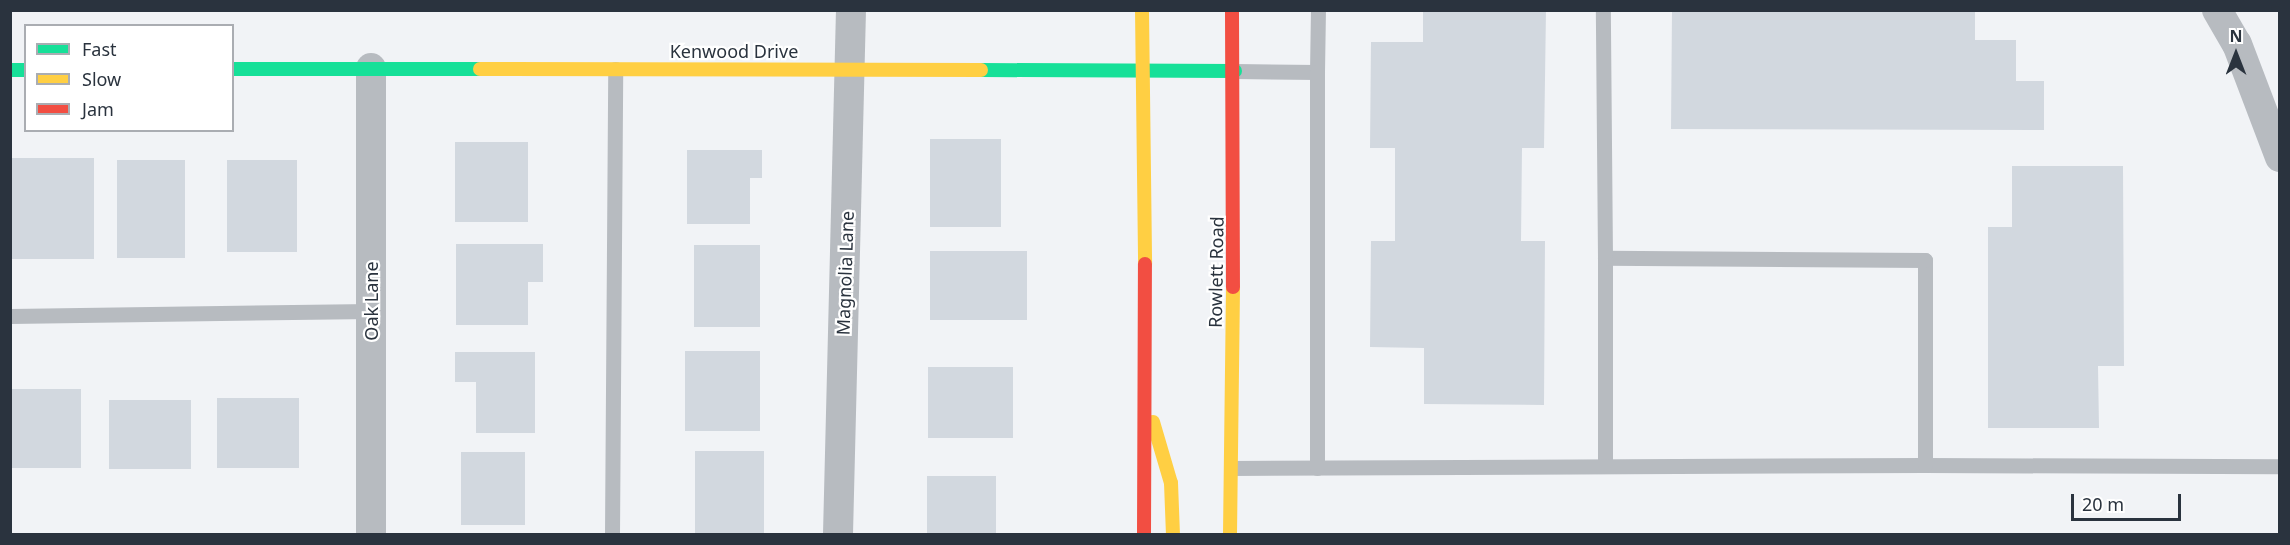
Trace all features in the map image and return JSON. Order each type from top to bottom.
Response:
[{"type":"main road","points":[[1142,10],[1144,71],[1143,534]]},
{"type":"main road","name":"Rowlett Road","points":[[1230,534],[1235,71],[1232,10]]},
{"type":"main road","name":"Kenwood Drive","points":[[234,69],[1235,71]]},
{"type":"main road","points":[[1144,401],[1164,447],[1173,534]]},
{"type":"street","name":"Magnolia Lane","points":[[838,534],[851,10]]},
{"type":"street","points":[[2217,10],[2237,44],[2280,157]]},
{"type":"street","name":"Oak Lane","points":[[371,68],[371,534]]},
{"type":"lane","points":[[1317,468],[1318,10]]},
{"type":"lane","points":[[1604,10],[1605,466]]},
{"type":"lane","points":[[612,534],[615,69]]},
{"type":"lane","points":[[1235,71],[1317,72]]},
{"type":"lane","points":[[1605,258],[1925,260],[1925,465]]},
{"type":"lane","points":[[10,316],[371,311]]},
{"type":"lane","points":[[1231,468],[2280,466]]},
{"type":"building","points":[[1423,10],[1546,10],[1544,148],[1522,148],[1521,241],[1545,241],[1544,405],[1424,404],[1424,348],[1370,347],[1371,241],[1395,241],[1395,148],[1370,148],[1371,42],[1423,42]]},
{"type":"building","points":[[1672,10],[1975,10],[1975,40],[2016,40],[2016,81],[2044,81],[2044,130],[1671,129]]},
{"type":"building","points":[[930,139],[1001,139],[1001,227],[930,227]]},
{"type":"building","points":[[455,142],[528,142],[528,222],[455,222]]},
{"type":"building","points":[[687,150],[762,150],[762,178],[750,178],[750,224],[687,224]]},
{"type":"building","points":[[11,158],[94,158],[94,259],[11,259]]},
{"type":"building","points":[[117,160],[185,160],[185,258],[117,258]]},
{"type":"building","points":[[227,160],[297,160],[297,252],[227,252]]},
{"type":"building","points":[[2012,166],[2123,166],[2124,366],[2098,366],[2099,428],[1988,428],[1988,227],[2012,227]]},
{"type":"building","points":[[456,244],[543,244],[543,282],[528,282],[528,325],[456,325]]},
{"type":"building","points":[[694,245],[760,245],[760,327],[694,327]]},
{"type":"building","points":[[930,251],[1027,251],[1027,320],[930,320]]},
{"type":"building","points":[[685,351],[760,351],[760,431],[685,431]]},
{"type":"building","points":[[455,352],[535,352],[535,433],[476,433],[476,382],[455,382]]},
{"type":"building","points":[[928,367],[1013,367],[1013,438],[928,438]]},
{"type":"building","points":[[10,389],[81,389],[81,468],[10,468]]},
{"type":"building","points":[[217,398],[299,398],[299,468],[217,468]]},
{"type":"building","points":[[109,400],[191,400],[191,469],[109,469]]},
{"type":"building","points":[[695,451],[764,451],[764,534],[695,534]]},
{"type":"building","points":[[461,452],[525,452],[525,525],[461,525]]},
{"type":"building","points":[[927,476],[996,476],[996,534],[927,534]]},
{"type":"traffic: fast","points":[[234,69],[480,69]]},
{"type":"traffic: fast","points":[[10,70],[24,70]]},
{"type":"traffic: fast","points":[[981,70],[1235,71]]},
{"type":"traffic: slow","points":[[1142,10],[1145,264]]},
{"type":"traffic: slow","points":[[480,69],[981,70]]},
{"type":"traffic: slow","points":[[1230,534],[1233,287]]},
{"type":"traffic: slow","points":[[1153,422],[1171,483],[1173,534]]},
{"type":"traffic: jam","points":[[1232,10],[1233,287]]},
{"type":"traffic: jam","points":[[1144,534],[1145,264]]}]
